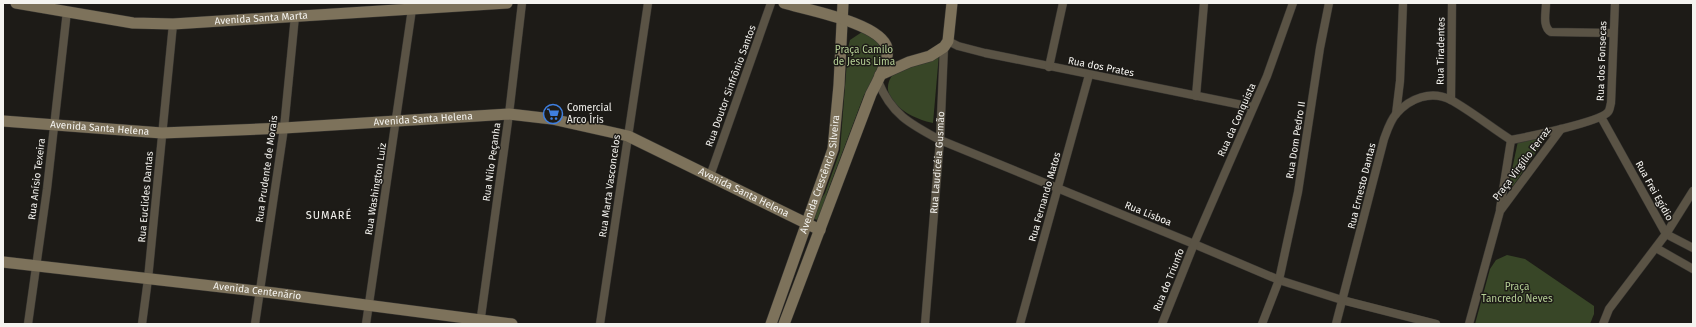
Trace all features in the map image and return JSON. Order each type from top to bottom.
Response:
[{"type":"street","name":"Avenida Santa Marta","points":[[16,3],[133,23],[173,24],[412,10],[470,4],[507,3]]},
{"type":"street","name":"Rua Nilo Peçanha","points":[[480,322],[522,3]]},
{"type":"street","name":"Rua Marta Vasconcelos","points":[[600,324],[648,3]]},
{"type":"street","name":"Rua Doutor Sinfrônio Santos","points":[[710,176],[771,3]]},
{"type":"street","name":"Avenida Crescêncio Silveira","points":[[784,3],[863,26],[879,35],[887,47],[888,54],[871,94],[784,324]]},
{"type":"street","name":"Avenida Crescêncio Silveira","points":[[771,324],[833,149],[842,41],[843,3]]},
{"type":"street","name":"Rua Laudicéia Gusmão","points":[[925,324],[946,44],[952,3]]},
{"type":"street","points":[[1049,67],[1063,3]]},
{"type":"street","points":[[1196,96],[1204,3]]},
{"type":"street","name":"Rua da Conquista","points":[[1194,244],[1267,76],[1293,3]]},
{"type":"street","name":"Rua Dom Pedro II","points":[[1262,324],[1279,280],[1298,192],[1320,48],[1329,3]]},
{"type":"street","points":[[1396,114],[1400,81],[1403,3]]},
{"type":"street","name":"Rua Tiradentes","points":[[1451,100],[1452,3]]},
{"type":"street","points":[[1546,3],[1546,23],[1548,30],[1551,32],[1612,33]]},
{"type":"street","name":"Rua dos Fonsecas","points":[[1601,117],[1608,112],[1610,107],[1614,3]]},
{"type":"street","name":"Rua Washington Luiz","points":[[366,324],[412,10]]},
{"type":"street","name":"Rua Anísio Texeira","points":[[28,324],[47,189],[53,125],[67,12]]},
{"type":"street","name":"Rua Prudente de Morais","points":[[255,324],[284,128],[295,16]]},
{"type":"street","name":"Rua Euclides Dantas","points":[[142,324],[148,279],[173,24]]},
{"type":"street","points":[[842,41],[848,35],[863,26]]},
{"type":"street","name":"Rua dos Prates","points":[[946,44],[1049,67],[1252,108]]},
{"type":"street","points":[[879,78],[909,62],[930,56],[946,44]]},
{"type":"street","name":"Rua Fernando Matos","points":[[1020,324],[1089,75]]},
{"type":"street","name":"Rua Lisboa","points":[[879,78],[886,98],[899,114],[912,124],[940,140],[1279,280],[1342,300],[1436,324]]},
{"type":"street","name":"Rua Ernesto Dantas","points":[[1336,324],[1384,139],[1396,114],[1410,102],[1420,97],[1431,95],[1451,100]]},
{"type":"street","points":[[1451,100],[1511,140]]},
{"type":"street","name":"Avenida Santa Helena","points":[[3,121],[162,133],[284,128],[508,114],[552,119],[628,136],[820,230]]},
{"type":"street","name":"Praça Virgílio Ferraz","points":[[1469,324],[1500,211],[1511,140],[1561,129],[1601,117]]},
{"type":"street","name":"Rua Frei Egídio","points":[[1601,117],[1666,234],[1609,310],[1603,324]]},
{"type":"street","name":"Praça Virgílio Ferraz","points":[[1500,211],[1561,129]]},
{"type":"street","points":[[1693,191],[1666,234],[1693,248]]},
{"type":"street","name":"Rua do Triunfo","points":[[1162,324],[1194,244]]},
{"type":"street","points":[[1656,248],[1693,269]]},
{"type":"street","name":"Avenida Centenário","points":[[3,262],[260,292],[480,322],[512,324]]},
{"type":"green space","name":"Praça Camilo de Jesus Lima","points":[[862,32],[882,43],[882,56],[878,76],[864,95],[827,193],[823,210],[818,220],[814,219],[813,213],[825,193],[840,151],[848,48],[850,40]]},
{"type":"green space","name":"Praça Camilo de Jesus Lima","points":[[939,54],[933,123],[924,121],[905,112],[891,99],[888,91],[889,82],[894,73]]},
{"type":"green space","points":[[1547,136],[1513,186],[1509,184],[1518,141]]},
{"type":"green space","name":"Praça Tancredo Neves","points":[[1507,255],[1525,259],[1594,306],[1594,314],[1590,324],[1475,324],[1490,269],[1496,260]]},
{"type":"place","name":"Comercial Arco Íris","points":[[553,114]]},
{"type":"district","name":"SUMARÉ","points":[[329,215]]}]
